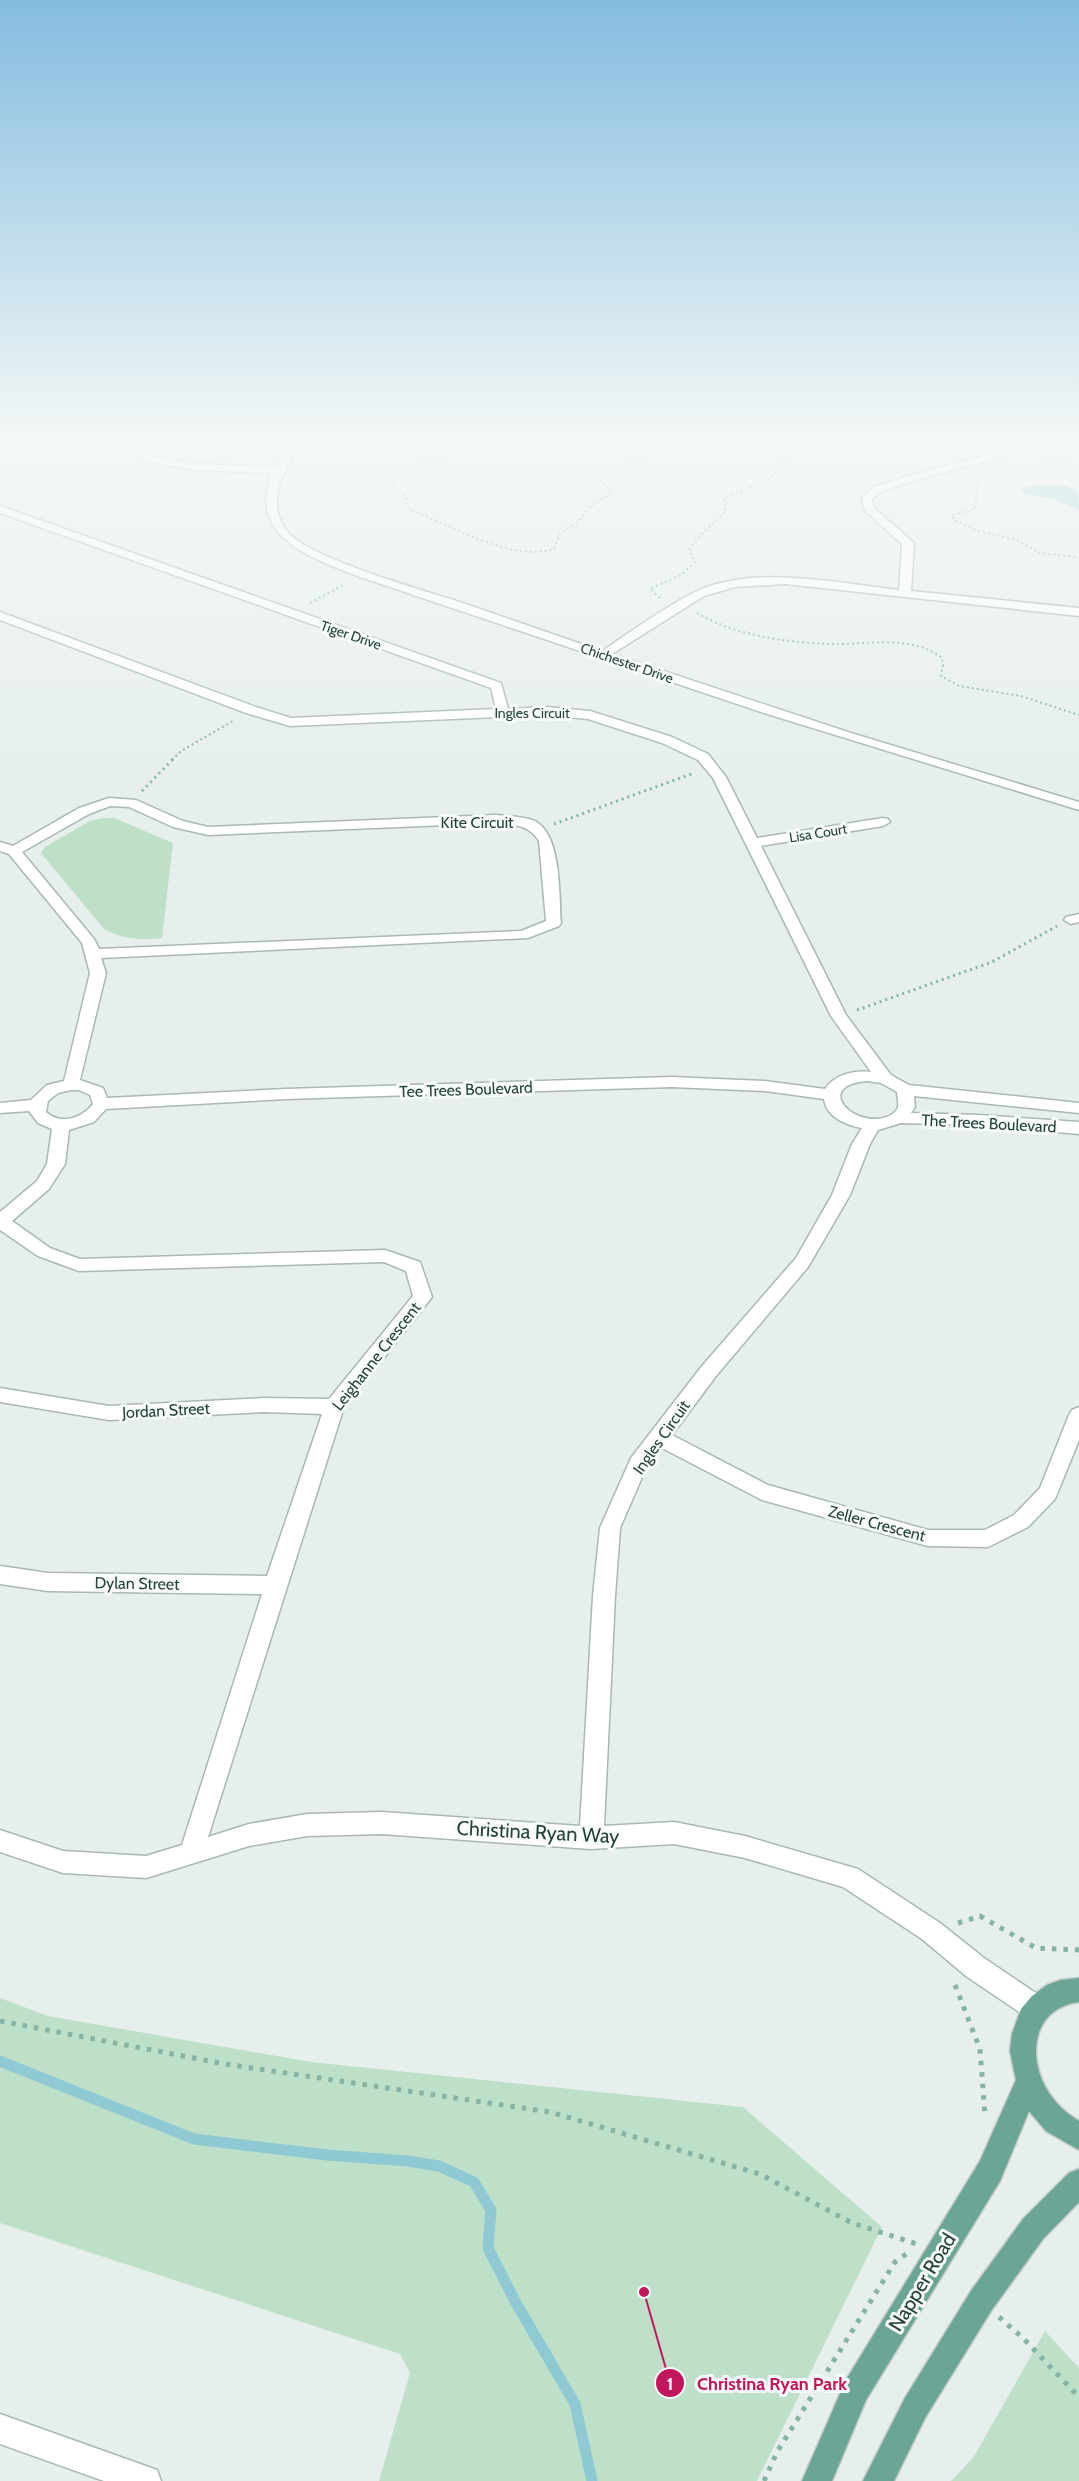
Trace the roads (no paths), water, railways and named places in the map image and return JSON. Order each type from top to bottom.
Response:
[{"type":"main road","points":[[1079,1990],[1056,1994],[1037,2009],[1026,2027],[1022,2052],[1028,2083],[1047,2113],[1079,2137]]},
{"type":"main road","name":"Napper Road","points":[[818,2481],[856,2390],[926,2246],[990,2171],[1028,2083]]},
{"type":"main road","points":[[878,2481],[915,2408],[981,2301],[1033,2229],[1079,2182]]},
{"type":"street","name":"Tiger Drive","points":[[118,553],[497,686],[503,712]]},
{"type":"street","name":"Chichester Drive","points":[[313,553],[366,574],[603,656],[1079,806]]},
{"type":"street","points":[[905,594],[907,553]]},
{"type":"street","points":[[603,656],[700,594],[734,584],[785,581],[1079,612]]},
{"type":"street","name":"Ingles Circuit","points":[[0,616],[251,710],[290,722],[547,711],[590,715],[667,740],[703,757],[719,777],[839,1016],[885,1079]]},
{"type":"street","name":"Kite Circuit","points":[[7,848],[109,802],[131,803],[178,824],[208,831],[495,819],[529,823],[539,830],[546,841],[554,923],[523,935],[92,954]]},
{"type":"street","name":"Lisa Court","points":[[752,843],[884,822]]},
{"type":"street","points":[[7,848],[89,942],[98,973],[71,1084]]},
{"type":"street","points":[[867,1076],[885,1079],[905,1090],[908,1101],[906,1111],[900,1118],[872,1125],[850,1120],[832,1104],[831,1095],[834,1087],[843,1081],[867,1076]]},
{"type":"street","name":"Tee Trees Boulevard","points":[[101,1104],[286,1094],[672,1082],[765,1086],[831,1095]]},
{"type":"street","points":[[71,1084],[91,1088],[101,1098],[98,1111],[83,1122],[61,1125],[42,1119],[37,1113],[40,1099],[53,1089],[71,1084]]},
{"type":"street","name":"The Trees Boulevard","points":[[905,1090],[1079,1108]]},
{"type":"street","points":[[0,1108],[37,1106]]},
{"type":"street","name":"The Trees Boulevard","points":[[900,1118],[978,1120],[1079,1128]]},
{"type":"street","points":[[0,1222],[43,1185],[56,1164],[61,1125]]},
{"type":"street","name":"Ingles Circuit","points":[[591,1838],[604,1596],[610,1528],[638,1464],[709,1371],[802,1262],[842,1195],[861,1144],[872,1125]]},
{"type":"street","name":"Leighanne Crescent","points":[[0,1222],[44,1252],[79,1265],[385,1256],[414,1267],[423,1297],[334,1407],[275,1585],[192,1853]]},
{"type":"street","name":"Jordan Street","points":[[0,1395],[109,1413],[264,1405],[334,1407]]},
{"type":"street","name":"Zeller Crescent","points":[[659,1437],[762,1492],[928,1538],[988,1539],[1021,1521],[1048,1493],[1079,1415]]},
{"type":"street","name":"Dylan Street","points":[[0,1575],[48,1582],[275,1585]]},
{"type":"street","name":"Christina Ryan Way","points":[[0,1841],[63,1862],[146,1867],[249,1835],[307,1825],[382,1823],[591,1838],[674,1833],[746,1847],[849,1877],[931,1931],[975,1967],[1037,2009]]},
{"type":"street","points":[[0,2429],[146,2481]]},
{"type":"waterway","points":[[0,2061],[194,2139],[327,2155],[408,2161],[439,2166],[474,2182],[491,2210],[488,2248],[516,2303],[575,2404],[592,2481]]},
{"type":"place","name":"Christina Ryan Park","points":[[644,2292]]}]
